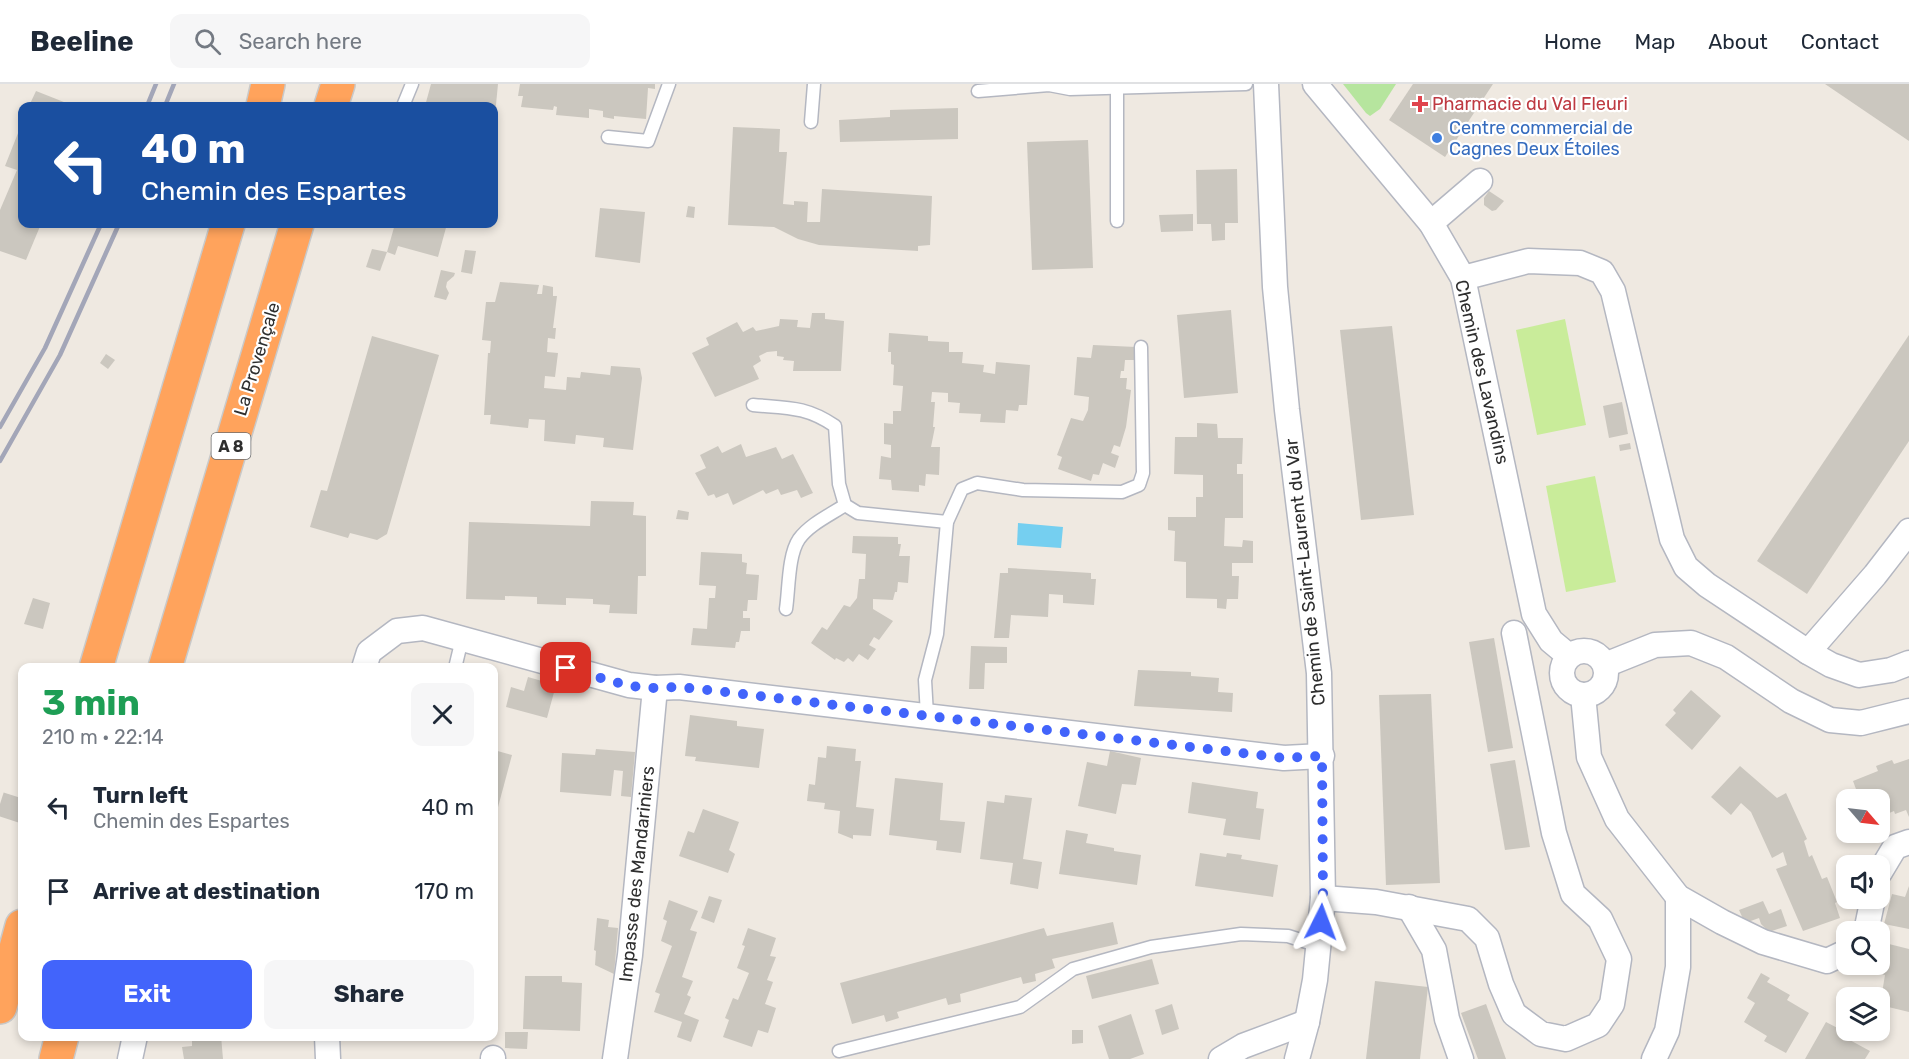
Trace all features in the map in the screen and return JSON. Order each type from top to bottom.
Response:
[{"type":"highway","points":[[263,102],[268,84]]},
{"type":"highway","points":[[332,102],[338,84]]},
{"type":"highway","points":[[97,663],[227,228]]},
{"type":"highway","name":"La Provençale","points":[[166,663],[296,228]]},
{"type":"highway","points":[[0,1007],[18,941]]},
{"type":"highway","points":[[56,1059],[61,1041]]},
{"type":"street","name":"Chemin de Saint-Laurent du Var","points":[[1266,84],[1275,287],[1287,410],[1319,673],[1322,756],[1323,898],[1319,946],[1307,1022],[1297,1059]]},
{"type":"street","name":"Chemin des Lavandins","points":[[1315,84],[1431,223],[1463,278],[1534,614],[1551,641],[1569,656]]},
{"type":"street","points":[[1431,223],[1480,181]]},
{"type":"street","points":[[1463,278],[1528,261],[1580,263],[1602,272],[1613,291],[1672,539],[1686,567],[1707,585],[1831,665],[1859,675],[1891,670],[1909,663]]},
{"type":"street","points":[[1808,652],[1875,575],[1909,531]]},
{"type":"street","points":[[366,663],[369,652],[397,631],[423,628],[629,686],[679,687],[1284,758],[1322,756]]},
{"type":"street","points":[[1323,898],[1376,902],[1468,919],[1487,938],[1501,984],[1514,1014],[1540,1034],[1566,1039],[1598,1025],[1612,1004],[1619,959],[1600,919],[1573,894],[1554,833],[1514,633]]},
{"type":"street","points":[[1605,665],[1655,645],[1691,644],[1726,657],[1791,701],[1830,720],[1861,723],[1909,711]]},
{"type":"street","points":[[1589,651],[1596,654],[1605,665],[1605,679],[1602,686],[1590,694],[1575,693],[1565,683],[1563,669],[1569,656],[1575,652],[1589,651]]},
{"type":"street","name":"Impasse des Mandariniers","points":[[615,1059],[630,955],[655,688]]},
{"type":"street","points":[[1583,695],[1589,757],[1617,819],[1678,897],[1763,942],[1827,961],[1836,957]]},
{"type":"street","points":[[1890,855],[1895,847],[1909,842]]},
{"type":"street","points":[[1654,1059],[1667,1031],[1678,967],[1678,897]]},
{"type":"street","points":[[1409,907],[1434,950],[1447,1019],[1461,1059]]},
{"type":"street","points":[[1221,1059],[1243,1046],[1307,1022]]},
{"type":"street","points":[[130,1059],[134,1041]]},
{"type":"street","points":[[327,1041],[328,1059]]},
{"type":"lane","points":[[405,102],[412,84]]},
{"type":"lane","points":[[608,137],[648,141],[669,84]]},
{"type":"lane","points":[[811,122],[814,84]]},
{"type":"lane","points":[[978,91],[1048,85],[1070,89],[1246,84]]},
{"type":"lane","points":[[1117,88],[1117,221]]},
{"type":"lane","points":[[927,715],[925,680],[937,634],[947,522],[962,489],[977,483],[1023,489],[1122,492],[1139,485],[1143,473],[1141,347]]},
{"type":"lane","points":[[753,405],[807,410],[835,426],[839,484],[845,505],[858,513],[947,522]]},
{"type":"lane","points":[[786,609],[793,551],[800,538],[813,526],[845,505]]},
{"type":"lane","points":[[456,663],[462,639]]},
{"type":"lane","points":[[839,1051],[1020,1006],[1073,969],[1150,947],[1241,934],[1288,936],[1319,946]]},
{"type":"green space","points":[[1343,84],[1396,84],[1380,109],[1370,116]]},
{"type":"green space","points":[[1565,319],[1586,425],[1537,435],[1516,330]]},
{"type":"green space","points":[[1595,476],[1616,582],[1566,592],[1546,486]]},
{"type":"water","points":[[1018,523],[1063,527],[1061,548],[1017,545]]},
{"type":"building","points":[[431,84],[498,84],[496,102],[426,102]]},
{"type":"building","points":[[520,84],[655,84],[655,89],[648,88],[646,119],[614,116],[614,119],[603,117],[603,111],[589,109],[589,118],[556,115],[557,107],[554,106],[553,110],[521,107],[523,96],[518,96]]},
{"type":"building","name":"Centre commercial de Cagnes Deux Étoiles","points":[[1413,84],[1493,84],[1445,157],[1389,120]]},
{"type":"building","points":[[1825,84],[1909,84],[1909,141]]},
{"type":"building","points":[[36,91],[64,102],[31,102]]},
{"type":"building","points":[[958,108],[958,139],[840,142],[839,120],[890,117],[890,110]]},
{"type":"building","points":[[733,127],[780,129],[779,152],[787,152],[783,204],[794,205],[794,201],[808,202],[807,222],[820,222],[822,189],[932,196],[930,245],[918,246],[918,251],[819,245],[798,239],[774,227],[728,225]]},
{"type":"building","points":[[18,133],[18,228],[39,228],[26,260],[0,251],[0,210],[17,170],[5,166]]},
{"type":"building","points":[[1088,140],[1093,268],[1032,270],[1027,142]]},
{"type":"building","points":[[1237,169],[1238,223],[1225,223],[1225,240],[1212,241],[1211,224],[1197,224],[1196,170]]},
{"type":"building","points":[[1489,191],[1504,201],[1496,210],[1492,211],[1484,205],[1484,198]]},
{"type":"building","points":[[688,206],[695,207],[694,218],[686,217]]},
{"type":"building","points":[[600,208],[645,212],[640,263],[595,257]]},
{"type":"building","points":[[1193,214],[1193,231],[1161,232],[1159,215]]},
{"type":"building","points":[[394,228],[446,228],[438,257],[398,246],[395,255],[387,252]]},
{"type":"building","points":[[372,249],[387,252],[380,271],[366,267]]},
{"type":"building","points":[[465,250],[476,251],[472,274],[461,272]]},
{"type":"building","points":[[441,270],[455,273],[447,282],[446,287],[449,293],[446,300],[434,297]]},
{"type":"building","points":[[500,282],[539,285],[537,294],[542,294],[543,285],[553,287],[553,296],[557,296],[553,328],[556,328],[555,339],[548,338],[547,352],[558,353],[555,377],[545,376],[544,388],[566,390],[567,377],[580,378],[581,372],[610,375],[611,366],[640,368],[642,378],[633,450],[603,447],[604,438],[576,435],[575,444],[544,441],[545,420],[529,419],[528,428],[490,424],[491,415],[484,415],[488,353],[490,353],[491,341],[482,340],[486,302],[495,302]]},
{"type":"building","points":[[1231,310],[1238,393],[1184,398],[1177,315]]},
{"type":"building","points":[[812,313],[825,313],[825,319],[844,321],[841,371],[793,371],[794,361],[783,360],[784,357],[777,356],[777,351],[767,352],[759,356],[761,361],[753,366],[759,379],[715,397],[692,353],[709,345],[706,338],[737,322],[743,332],[753,327],[756,331],[779,326],[780,319],[798,320],[797,327],[810,328]]},
{"type":"building","points":[[1392,326],[1414,515],[1361,520],[1340,330]]},
{"type":"building","points":[[889,333],[928,336],[928,341],[949,342],[949,352],[963,352],[962,363],[984,365],[983,372],[995,374],[996,362],[1030,365],[1027,405],[1019,405],[1018,411],[1006,410],[1005,423],[980,422],[981,414],[959,413],[960,403],[948,402],[948,393],[932,392],[931,402],[935,402],[933,427],[935,427],[931,447],[940,447],[939,475],[926,474],[925,486],[919,485],[919,492],[892,490],[891,480],[879,479],[881,456],[891,458],[891,445],[884,444],[884,423],[893,424],[893,411],[901,411],[903,386],[893,385],[894,365],[891,364],[891,352],[888,352]]},
{"type":"building","points":[[1909,335],[1909,441],[1807,594],[1757,561]]},
{"type":"building","points":[[372,336],[439,355],[387,534],[377,540],[350,533],[348,538],[310,527],[321,490],[327,491]]},
{"type":"building","points":[[1093,345],[1136,347],[1134,360],[1125,360],[1124,371],[1121,371],[1120,378],[1127,378],[1126,389],[1131,390],[1126,427],[1120,447],[1114,445],[1111,453],[1119,456],[1115,468],[1103,463],[1099,475],[1093,474],[1091,481],[1058,469],[1062,457],[1057,455],[1071,418],[1083,421],[1088,410],[1089,397],[1074,395],[1077,357],[1091,358]]},
{"type":"building","points":[[106,354],[115,360],[108,369],[100,363]]},
{"type":"building","points":[[1622,402],[1628,434],[1609,438],[1603,406]]},
{"type":"building","points":[[1197,423],[1217,424],[1218,438],[1243,438],[1242,464],[1237,464],[1237,474],[1243,474],[1243,518],[1225,518],[1224,546],[1242,547],[1243,540],[1253,541],[1253,563],[1232,563],[1232,576],[1239,576],[1238,599],[1227,599],[1226,609],[1217,608],[1217,599],[1186,598],[1186,562],[1174,561],[1175,531],[1168,530],[1168,517],[1196,517],[1196,497],[1203,497],[1203,475],[1174,474],[1175,437],[1197,437]]},
{"type":"building","points":[[1630,443],[1631,449],[1620,451],[1619,445]]},
{"type":"building","points":[[741,444],[746,457],[776,447],[782,459],[793,454],[813,493],[801,498],[797,490],[781,495],[778,489],[766,494],[763,490],[733,505],[728,493],[716,498],[714,494],[708,496],[695,473],[706,468],[700,455],[718,446],[722,453]]},
{"type":"building","points":[[591,501],[634,502],[633,515],[646,516],[646,576],[638,576],[637,614],[609,613],[610,605],[593,604],[593,599],[566,598],[566,605],[537,604],[537,597],[505,596],[505,600],[466,599],[469,522],[590,526]]},
{"type":"building","points":[[678,510],[689,512],[688,520],[676,519]]},
{"type":"building","points":[[853,536],[898,537],[898,544],[901,544],[899,556],[910,556],[908,583],[898,582],[893,600],[873,599],[873,609],[893,621],[879,640],[874,637],[869,645],[876,649],[868,660],[859,654],[853,662],[848,658],[844,662],[836,658],[835,660],[811,643],[822,627],[827,630],[844,605],[850,607],[857,598],[859,579],[865,579],[866,554],[852,553]]},
{"type":"building","points":[[701,552],[742,554],[742,562],[747,563],[746,574],[759,575],[757,600],[748,600],[747,611],[743,611],[743,618],[750,618],[750,631],[741,631],[735,648],[691,645],[693,628],[707,629],[709,598],[715,598],[716,586],[699,585]]},
{"type":"building","points":[[1008,568],[1091,573],[1091,579],[1096,579],[1094,605],[1063,603],[1063,595],[1049,594],[1048,617],[1011,615],[1009,638],[994,638],[1000,573],[1008,573]]},
{"type":"building","points":[[33,598],[50,603],[43,629],[24,624]]},
{"type":"building","points":[[1494,638],[1513,748],[1488,752],[1469,642]]},
{"type":"building","points":[[971,646],[1007,647],[1007,663],[985,663],[984,689],[969,689]]},
{"type":"building","points":[[1138,670],[1191,672],[1191,676],[1219,678],[1218,692],[1233,693],[1232,712],[1134,706]]},
{"type":"building","points":[[528,677],[556,685],[547,718],[506,707],[511,687],[524,691]]},
{"type":"building","points":[[1691,690],[1721,716],[1692,750],[1665,725],[1676,713],[1673,710]]},
{"type":"building","points":[[1431,694],[1440,883],[1386,885],[1379,695]]},
{"type":"building","points":[[690,715],[737,721],[737,726],[764,729],[759,768],[695,761],[696,757],[685,756]]},
{"type":"building","points":[[827,746],[856,749],[855,761],[861,761],[856,807],[874,809],[871,836],[853,835],[853,839],[838,833],[840,811],[824,809],[825,803],[807,801],[809,784],[815,785],[818,757],[826,758]]},
{"type":"building","points":[[596,749],[635,752],[631,797],[621,796],[623,771],[614,770],[611,796],[560,792],[562,753],[595,755]]},
{"type":"building","points":[[498,751],[512,755],[498,807]]},
{"type":"building","points":[[1110,751],[1141,758],[1136,785],[1122,784],[1116,814],[1078,806],[1087,762],[1107,766]]},
{"type":"building","points":[[1909,759],[1909,817],[1906,810],[1895,814],[1894,811],[1890,813],[1890,789],[1856,789],[1853,781],[1878,771],[1876,766],[1892,760],[1894,764]]},
{"type":"building","points":[[1515,760],[1530,847],[1505,850],[1490,764]]},
{"type":"building","points":[[1740,766],[1777,798],[1786,793],[1807,839],[1804,841],[1809,857],[1812,855],[1822,879],[1827,877],[1840,918],[1803,931],[1776,869],[1787,865],[1783,852],[1772,858],[1751,812],[1741,803],[1731,815],[1711,797]]},
{"type":"building","points":[[895,778],[943,783],[940,820],[965,822],[961,853],[936,850],[937,841],[889,835]]},
{"type":"building","points":[[1192,782],[1258,792],[1256,808],[1264,809],[1260,840],[1223,835],[1226,819],[1188,813]]},
{"type":"building","points":[[1005,795],[1032,798],[1023,859],[1042,862],[1038,889],[1010,884],[1013,863],[980,859],[987,801],[1004,803]]},
{"type":"building","points":[[703,809],[739,822],[729,850],[735,854],[728,873],[679,856],[688,831],[694,833]]},
{"type":"building","points":[[1066,830],[1088,834],[1086,843],[1114,848],[1114,851],[1141,855],[1137,885],[1059,874]]},
{"type":"building","points":[[1200,853],[1226,857],[1227,853],[1242,855],[1241,859],[1278,865],[1273,897],[1195,886]]},
{"type":"building","points":[[1909,886],[1909,929],[1890,925],[1890,921],[1885,921],[1888,909],[1890,909],[1892,894],[1905,897]]},
{"type":"building","points":[[709,896],[722,900],[714,923],[701,918]]},
{"type":"building","points":[[669,900],[698,911],[690,930],[697,932],[682,977],[693,981],[687,995],[691,997],[684,1014],[699,1020],[691,1042],[677,1037],[682,1022],[654,1012],[660,994],[655,992],[672,946],[661,941],[667,921],[663,919]]},
{"type":"building","points":[[1763,901],[1769,914],[1781,909],[1787,926],[1769,932],[1761,924],[1759,918],[1745,923],[1739,910]]},
{"type":"building","points":[[597,918],[609,920],[608,927],[618,928],[614,974],[595,965]]},
{"type":"building","points":[[1113,922],[1118,944],[1052,959],[1055,968],[1035,974],[1036,981],[1023,984],[1021,977],[960,994],[961,1002],[948,1005],[946,998],[897,1012],[899,1018],[886,1022],[884,1015],[852,1024],[840,983],[1044,928],[1047,936]]},
{"type":"building","points":[[748,928],[776,938],[770,956],[776,957],[767,980],[773,982],[765,1004],[776,1008],[768,1033],[758,1030],[752,1047],[723,1037],[729,1020],[725,1018],[733,998],[738,1000],[749,973],[737,968],[745,946],[742,945]]},
{"type":"building","points":[[1890,944],[1909,949],[1909,1012],[1890,1007],[1890,987],[1883,987],[1885,975],[1890,975]]},
{"type":"building","points":[[1152,959],[1159,984],[1092,999],[1086,976]]},
{"type":"building","points":[[1761,973],[1770,978],[1767,982],[1790,995],[1787,1000],[1809,1013],[1786,1053],[1764,1041],[1767,1036],[1744,1022],[1755,1003],[1747,998]]},
{"type":"building","points":[[525,976],[562,976],[562,982],[582,983],[580,1031],[523,1029]]},
{"type":"building","points":[[1375,981],[1428,987],[1420,1059],[1366,1059]]},
{"type":"building","points":[[1172,1004],[1179,1029],[1162,1035],[1155,1010]]},
{"type":"building","points":[[1486,1004],[1506,1059],[1478,1059],[1461,1013]]},
{"type":"building","points":[[1131,1014],[1144,1054],[1130,1059],[1109,1059],[1098,1026]]},
{"type":"building","points":[[1826,1022],[1836,1027],[1836,1041],[1852,1041],[1870,1051],[1865,1059],[1805,1059]]},
{"type":"building","points":[[1072,1030],[1083,1030],[1083,1043],[1072,1044]]},
{"type":"building","points":[[505,1032],[528,1032],[527,1049],[505,1048]]},
{"type":"building","points":[[192,1041],[221,1041],[223,1059],[184,1059],[182,1047],[192,1046]]},
{"type":"tunnel","points":[[0,804],[18,810]]},
{"type":"railway","points":[[149,102],[156,84]]},
{"type":"railway","points":[[167,102],[174,84]]},
{"type":"railway","points":[[0,427],[45,348],[99,228]]},
{"type":"railway","points":[[0,461],[60,355],[117,228]]},
{"type":"place","name":"Pharmacie du Val Fleuri","points":[[1420,104]]},
{"type":"place","name":"Centre commercial de Cagnes Deux Étoiles","points":[[1437,138]]},
{"type":"route","points":[[566,668],[629,686],[679,687],[725,692],[1284,758],[1322,756],[1323,898],[1321,922]]}]
